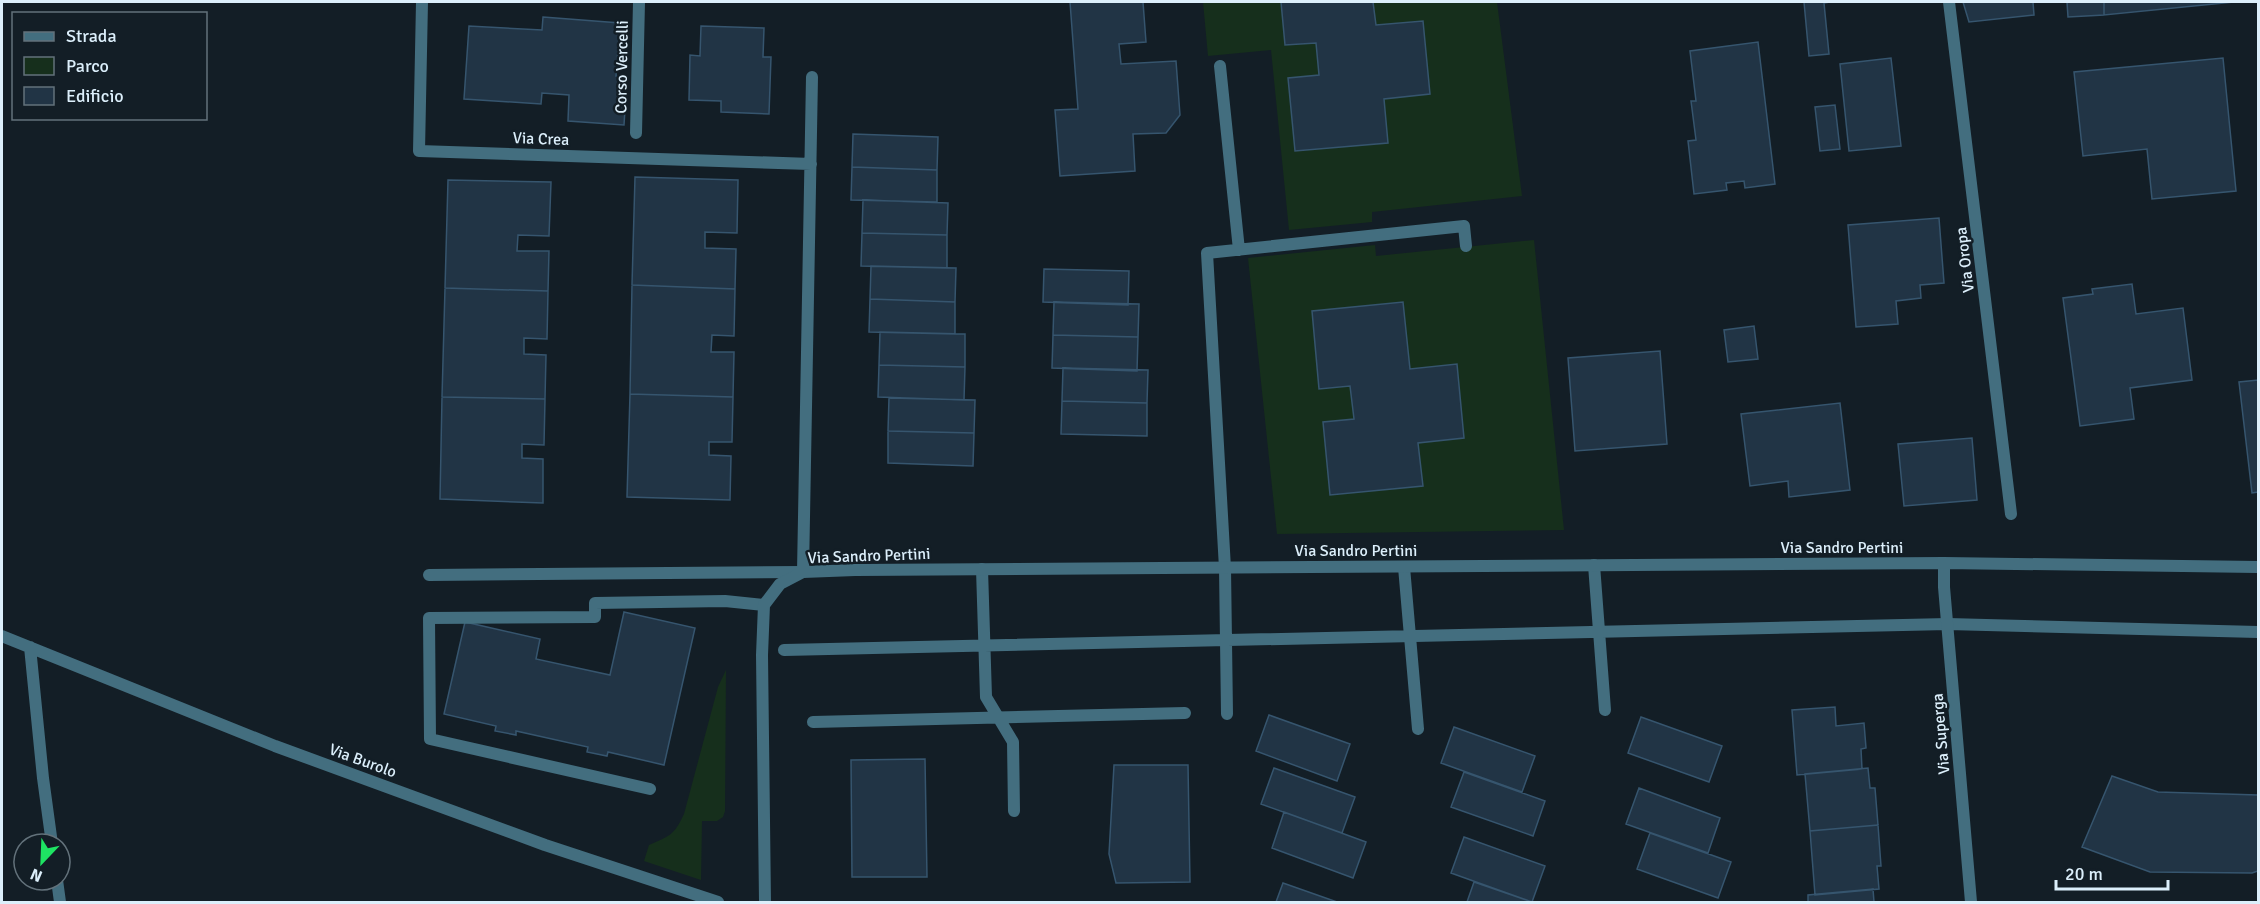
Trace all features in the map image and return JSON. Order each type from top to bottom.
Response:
[{"type":"street","name":"Via Crea","points":[[422,2],[419,151],[811,164]]},
{"type":"street","name":"Corso Vercelli","points":[[636,133],[639,2]]},
{"type":"street","name":"Via Oropa","points":[[1949,2],[2011,514]]},
{"type":"street","points":[[1220,66],[1239,250]]},
{"type":"street","points":[[429,575],[803,573],[812,77]]},
{"type":"street","points":[[1227,714],[1226,568],[1207,253],[1464,226],[1466,246]]},
{"type":"street","name":"Via Sandro Pertini","points":[[764,605],[780,584],[803,573],[855,570],[1944,563],[2259,567]]},
{"type":"street","name":"Via Superga","points":[[1944,563],[1971,903]]},
{"type":"street","points":[[1594,565],[1605,710]]},
{"type":"street","points":[[1404,567],[1418,729]]},
{"type":"street","points":[[982,569],[986,697],[1013,742],[1014,812]]},
{"type":"street","points":[[650,789],[430,739],[429,618],[595,617],[595,603],[725,601],[764,605],[762,655],[765,903]]},
{"type":"street","points":[[784,650],[1948,624],[2259,632]]},
{"type":"street","name":"Via Burolo","points":[[2,636],[286,750],[545,845],[718,903]]},
{"type":"street","points":[[30,647],[50,832]]},
{"type":"street","points":[[813,722],[1185,713]]},
{"type":"green space","points":[[1203,2],[1281,2],[1285,45],[1316,43],[1319,75],[1295,151],[1387,143],[1384,99],[1430,94],[1422,21],[1376,25],[1373,2],[1497,2],[1522,196],[1372,212],[1372,222],[1289,230],[1271,50],[1208,56]]},
{"type":"green space","points":[[1534,240],[1564,530],[1277,534],[1248,258],[1375,245],[1376,256]],"holes":[[[1403,302],[1410,369],[1457,365],[1464,438],[1418,443],[1422,486],[1330,495],[1323,422],[1354,419],[1350,386],[1319,389],[1312,311]]]},
{"type":"green space","points":[[726,670],[725,811],[723,817],[717,821],[702,821],[701,880],[644,861],[649,845],[670,834],[684,814],[718,687]]},
{"type":"building","points":[[1070,2],[1143,2],[1146,42],[1119,44],[1121,64],[1176,61],[1180,115],[1166,133],[1133,134],[1135,171],[1060,176],[1055,110],[1078,109]]},
{"type":"building","points":[[1281,2],[1373,2],[1376,25],[1423,21],[1430,94],[1384,99],[1388,143],[1295,151],[1288,78],[1319,75],[1316,43],[1285,45]]},
{"type":"building","points":[[1804,2],[1830,2],[1824,3],[1829,54],[1809,56]]},
{"type":"building","points":[[1963,2],[2033,2],[2034,15],[1969,22]]},
{"type":"building","points":[[2067,2],[2104,2],[2104,15],[2068,17]]},
{"type":"building","points":[[2104,2],[2234,2],[2104,15]]},
{"type":"building","points":[[543,17],[620,23],[616,76],[627,77],[624,125],[568,121],[569,95],[542,93],[541,104],[464,99],[469,26],[542,30]]},
{"type":"building","points":[[701,26],[764,28],[763,57],[771,57],[769,114],[721,112],[721,101],[689,100],[690,55],[700,56]]},
{"type":"building","points":[[1758,42],[1775,184],[1745,188],[1744,181],[1726,183],[1727,190],[1694,194],[1688,141],[1696,140],[1691,101],[1696,101],[1690,51]]},
{"type":"building","points":[[1891,58],[1901,146],[1849,151],[1840,64]]},
{"type":"building","points":[[2223,58],[2236,191],[2152,199],[2147,149],[2083,156],[2074,72]]},
{"type":"building","points":[[1835,105],[1840,149],[1820,151],[1815,107]]},
{"type":"building","points":[[853,134],[938,137],[937,170],[852,167]]},
{"type":"building","points":[[852,167],[937,170],[937,202],[851,200]]},
{"type":"building","points":[[635,177],[738,180],[737,233],[705,232],[705,248],[736,249],[735,289],[632,285]]},
{"type":"building","points":[[448,180],[551,182],[549,236],[518,235],[517,251],[549,251],[548,291],[445,288]]},
{"type":"building","points":[[863,200],[948,203],[947,235],[862,233]]},
{"type":"building","points":[[1939,218],[1944,283],[1920,285],[1921,298],[1896,301],[1898,324],[1856,327],[1848,225]]},
{"type":"building","points":[[862,233],[947,235],[947,268],[861,266]]},
{"type":"building","points":[[871,266],[956,268],[955,302],[870,299]]},
{"type":"building","points":[[1044,269],[1129,271],[1128,305],[1043,302]]},
{"type":"building","points":[[2132,284],[2136,314],[2183,308],[2192,380],[2130,388],[2134,419],[2080,426],[2063,298],[2093,294],[2092,289]]},
{"type":"building","points":[[632,285],[735,289],[734,336],[712,335],[711,352],[734,352],[733,397],[630,394]]},
{"type":"building","points":[[445,288],[548,291],[547,339],[524,338],[524,354],[546,355],[545,399],[442,397]]},
{"type":"building","points":[[870,299],[955,302],[955,334],[869,332]]},
{"type":"building","points":[[1054,302],[1139,304],[1138,337],[1053,335]]},
{"type":"building","points":[[1403,302],[1410,369],[1457,364],[1464,438],[1418,443],[1423,486],[1330,495],[1323,422],[1354,419],[1350,386],[1319,389],[1312,311]]},
{"type":"building","points":[[1754,326],[1758,359],[1728,362],[1724,330]]},
{"type":"building","points":[[880,332],[965,334],[965,367],[879,365]]},
{"type":"building","points":[[1053,335],[1138,337],[1137,371],[1052,368]]},
{"type":"building","points":[[1660,351],[1667,444],[1575,451],[1568,358]]},
{"type":"building","points":[[879,365],[965,367],[964,400],[878,397]]},
{"type":"building","points":[[1063,368],[1148,370],[1147,403],[1062,401]]},
{"type":"building","points":[[2258,380],[2258,492],[2252,493],[2239,382]]},
{"type":"building","points":[[630,394],[733,397],[732,442],[709,442],[709,455],[731,456],[730,500],[627,497]]},
{"type":"building","points":[[442,397],[545,399],[544,445],[522,444],[522,458],[543,459],[543,503],[440,499]]},
{"type":"building","points":[[889,398],[975,400],[974,433],[888,431]]},
{"type":"building","points":[[1062,401],[1147,403],[1147,436],[1061,434]]},
{"type":"building","points":[[1840,403],[1850,490],[1789,497],[1788,481],[1750,486],[1741,414]]},
{"type":"building","points":[[888,431],[974,433],[973,466],[888,463]]},
{"type":"building","points":[[1972,438],[1977,500],[1904,506],[1898,444]]},
{"type":"building","points":[[624,612],[695,628],[664,765],[608,752],[607,756],[587,752],[588,747],[516,731],[516,735],[495,731],[496,726],[444,714],[465,622],[540,639],[536,659],[610,675]]},
{"type":"building","points":[[1835,707],[1836,726],[1864,723],[1866,748],[1861,749],[1862,769],[1797,775],[1792,710]]},
{"type":"building","points":[[1269,715],[1350,744],[1337,781],[1256,751]]},
{"type":"building","points":[[1641,717],[1722,746],[1709,782],[1628,753]]},
{"type":"building","points":[[1454,727],[1535,756],[1522,792],[1441,763]]},
{"type":"building","points":[[925,759],[927,877],[852,877],[851,760]]},
{"type":"building","points":[[1114,765],[1188,765],[1190,882],[1116,883],[1109,854]]},
{"type":"building","points":[[1274,768],[1355,797],[1342,833],[1261,804]]},
{"type":"building","points":[[1868,768],[1870,788],[1875,788],[1878,825],[1810,831],[1805,774]]},
{"type":"building","points":[[1464,772],[1545,801],[1533,836],[1451,807]]},
{"type":"building","points":[[2112,776],[2158,792],[2258,795],[2258,871],[2252,873],[2150,872],[2082,847]]},
{"type":"building","points":[[1639,788],[1720,818],[1708,853],[1626,824]]},
{"type":"building","points":[[1284,812],[1366,842],[1353,878],[1272,848]]},
{"type":"building","points":[[1878,825],[1881,866],[1877,866],[1879,889],[1815,895],[1810,831]]},
{"type":"building","points":[[1650,833],[1731,862],[1718,898],[1637,869]]},
{"type":"building","points":[[1464,837],[1545,866],[1532,902],[1451,873]]},
{"type":"building","points":[[1474,882],[1532,902],[1467,902]]},
{"type":"building","points":[[1283,883],[1337,902],[1276,902]]},
{"type":"building","points":[[1873,889],[1874,902],[1808,902],[1808,895]]}]
